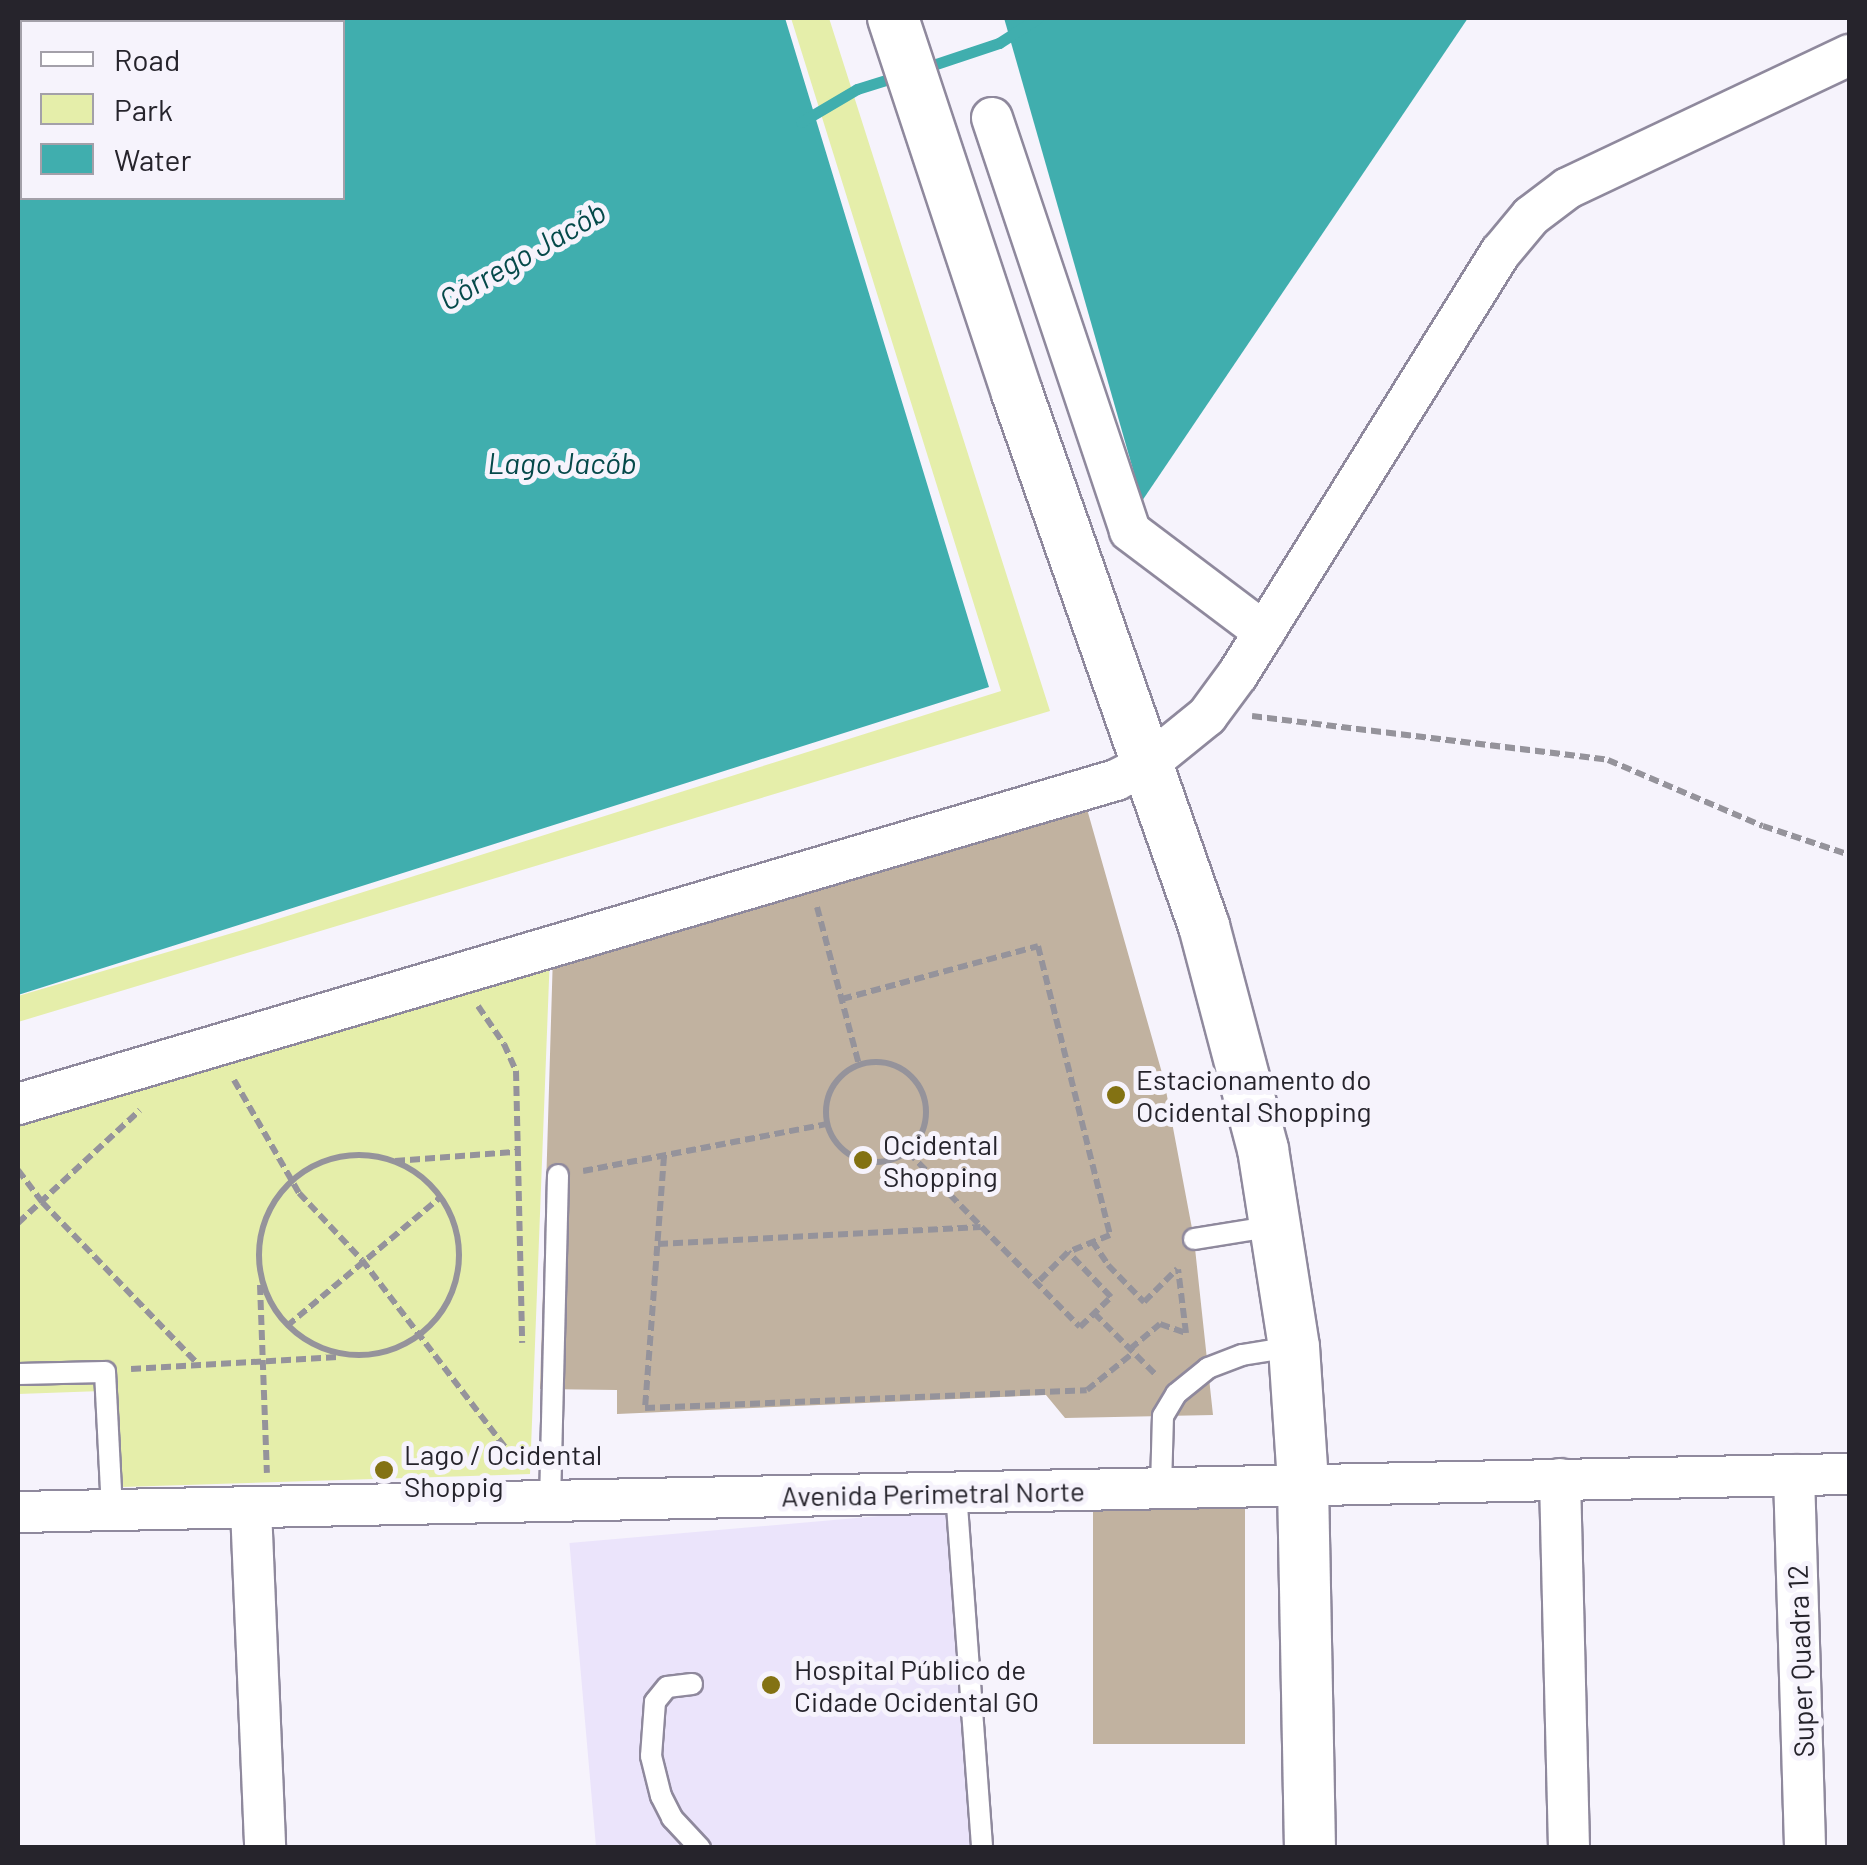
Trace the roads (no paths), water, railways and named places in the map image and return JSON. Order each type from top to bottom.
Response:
[{"type":"street","points":[[897,31],[1149,763],[1223,992],[1277,1226],[1294,1347],[1303,1484],[1310,1848]]},
{"type":"street","points":[[18,1104],[214,1050],[1116,780],[1149,763],[1207,716],[1264,632],[1501,252],[1531,216],[1568,188],[1850,56]]},
{"type":"street","points":[[992,118],[1130,531],[1264,632]]},
{"type":"street","name":"Avenida Perimetral Norte","points":[[18,1512],[1850,1474]]},
{"type":"street","name":"Super Quadra 12","points":[[1794,1475],[1805,1848]]},
{"type":"street","points":[[1560,1479],[1568,1848]]},
{"type":"street","points":[[260,1509],[265,1848]]},
{"type":"lane","points":[[550,1502],[558,1176]]},
{"type":"lane","points":[[1194,1238],[1277,1226]]},
{"type":"lane","points":[[1161,1487],[1163,1416],[1176,1394],[1208,1368],[1242,1355],[1294,1347]]},
{"type":"lane","points":[[18,1374],[105,1372],[112,1509]]},
{"type":"lane","points":[[956,1492],[982,1848]]},
{"type":"lane","points":[[692,1684],[668,1687],[655,1702],[651,1756],[661,1796],[672,1818],[700,1848]]},
{"type":"water","name":"Lago Jacób","points":[[18,18],[785,18],[989,687],[18,995]]},
{"type":"water","points":[[1004,18],[1468,18],[1142,501]]},
{"type":"waterway","name":"Córrego Jacób","points":[[924,68],[999,43],[1038,18]]},
{"type":"waterway","name":"Córrego Jacób","points":[[801,122],[857,89],[902,75]]},
{"type":"place","name":"Estacionamento do Ocidental Shopping","points":[[1116,1095]]},
{"type":"place","name":"Ocidental Shopping","points":[[863,1160]]},
{"type":"place","name":"Lago / Ocidental Shoppig","points":[[384,1470]]},
{"type":"place","name":"Hospital Público de Cidade Ocidental GO","points":[[771,1685]]}]
